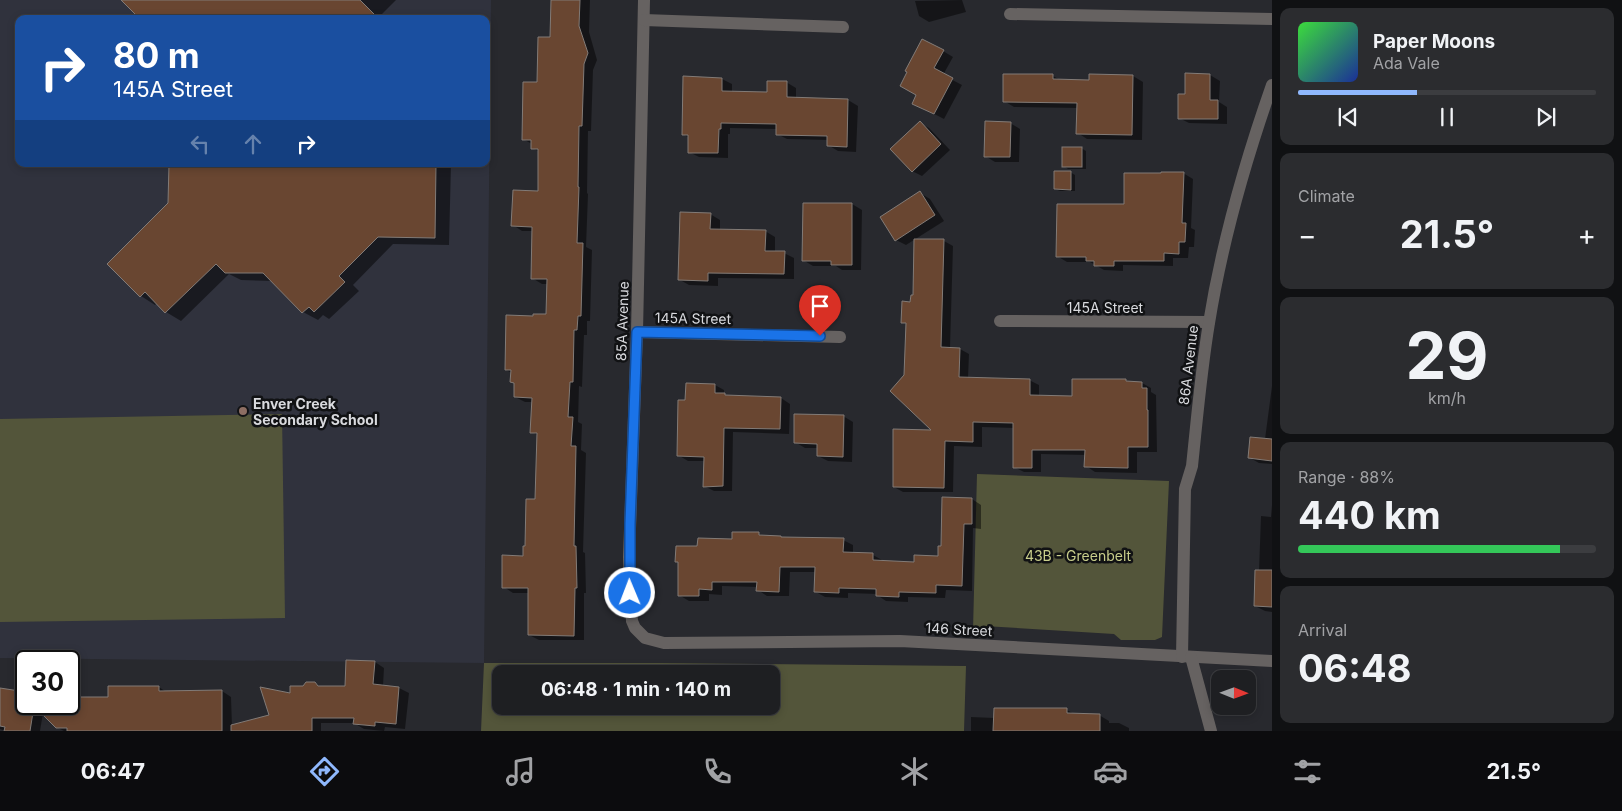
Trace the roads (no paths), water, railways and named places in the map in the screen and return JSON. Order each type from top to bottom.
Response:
[{"type":"street","name":"85A Avenue","points":[[644,0],[637,332],[631,474],[630,584],[632,621],[635,628],[645,638]]},
{"type":"street","points":[[1010,14],[1272,18]]},
{"type":"street","points":[[644,20],[843,27]]},
{"type":"street","name":"86A Avenue","points":[[1211,731],[1187,657],[1185,489],[1192,466],[1209,322],[1224,249],[1233,211],[1272,85]]},
{"type":"street","name":"145A Street","points":[[1000,321],[1209,322]]},
{"type":"street","name":"145A Street","points":[[637,332],[840,337]]},
{"type":"street","name":"146 Street","points":[[645,638],[664,643],[900,641],[1272,661]]},
{"type":"place","name":"Enver Creek Secondary School","points":[[243,411]]},
{"type":"park label","name":"43B - Greenbelt","points":[[1078,555]]}]
